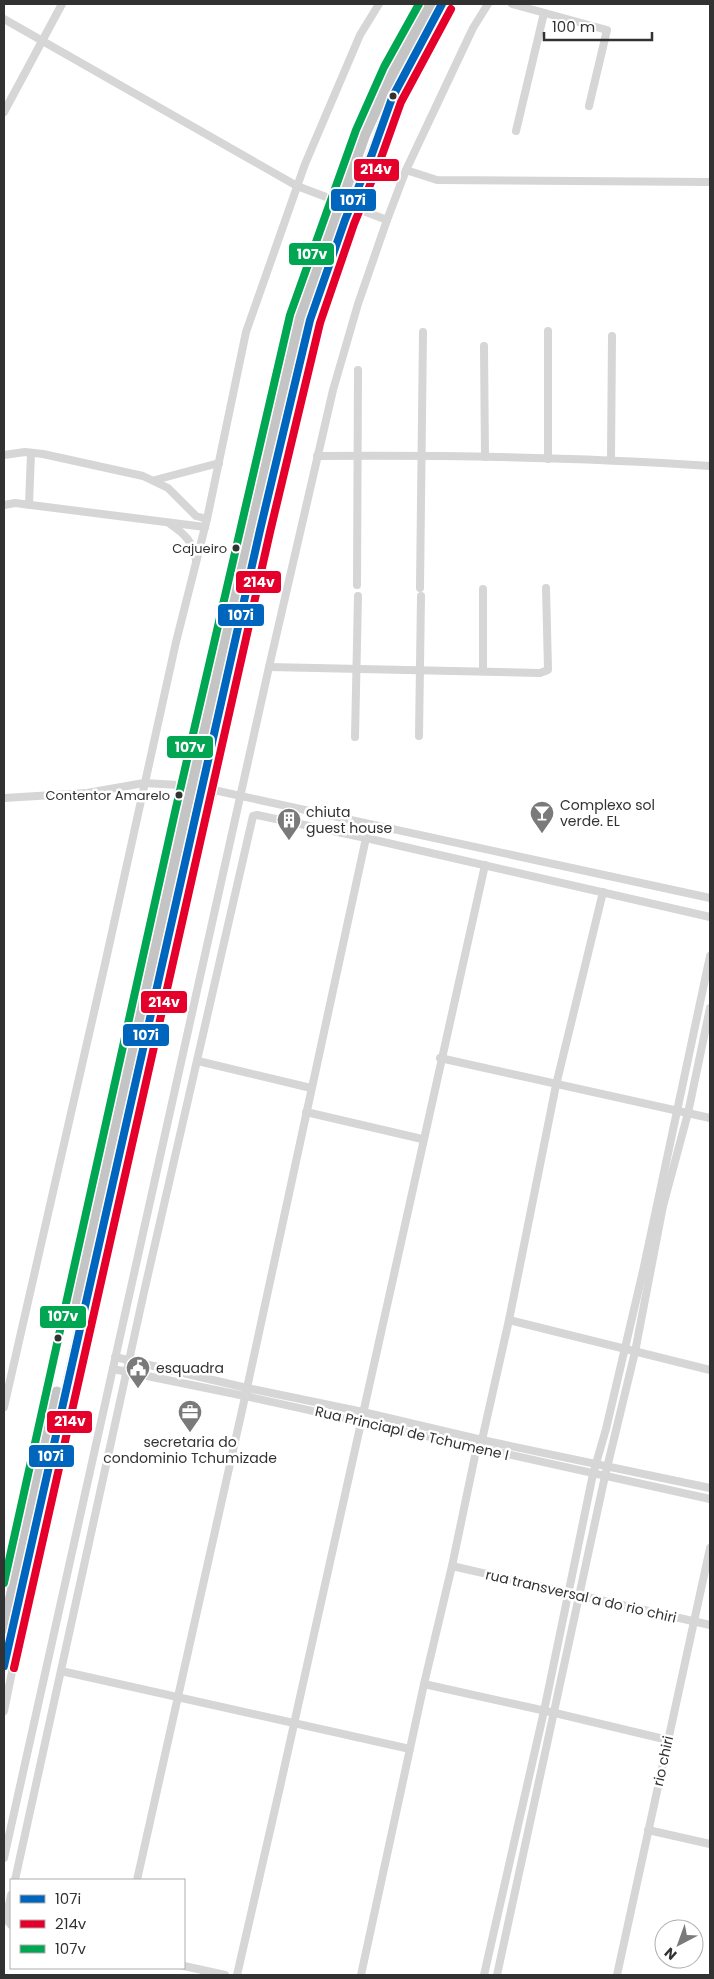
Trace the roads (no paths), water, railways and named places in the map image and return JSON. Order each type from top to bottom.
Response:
[{"type":"highway","points":[[345,204],[358,150],[382,94],[430,4]]},
{"type":"highway","points":[[4,1666],[293,345],[303,309],[345,204],[372,154],[392,98],[442,4]]},
{"type":"highway","points":[[4,1628],[197,786]]},
{"type":"street","points":[[4,112],[62,4]]},
{"type":"street","points":[[4,1407],[176,642],[206,523],[246,332],[297,186],[360,35],[378,4]]},
{"type":"street","points":[[4,1858],[112,1369],[333,390],[358,304],[386,220],[406,170],[473,28],[488,4]]},
{"type":"street","points":[[512,4],[607,30],[589,106]]},
{"type":"street","points":[[516,131],[544,13]]},
{"type":"street","points":[[4,19],[297,186],[386,220]]},
{"type":"street","points":[[406,170],[438,180],[710,182]]},
{"type":"street","points":[[548,331],[548,459]]},
{"type":"street","points":[[419,736],[420,455],[423,332]]},
{"type":"street","points":[[611,459],[612,336]]},
{"type":"street","points":[[484,346],[485,457]]},
{"type":"street","points":[[357,586],[358,370]]},
{"type":"street","points":[[4,455],[31,453],[99,465],[155,480],[168,488],[196,516],[206,523]]},
{"type":"street","points":[[30,505],[31,453]]},
{"type":"street","points":[[317,456],[420,455],[611,459],[710,466]]},
{"type":"street","points":[[155,480],[219,463]]},
{"type":"street","points":[[4,505],[15,503],[169,524],[206,523]]},
{"type":"street","points":[[169,524],[179,530],[194,546],[196,564]]},
{"type":"street","points":[[270,667],[540,673],[548,670],[546,588]]},
{"type":"street","points":[[483,671],[484,589]]},
{"type":"street","points":[[355,737],[358,596]]},
{"type":"street","points":[[4,798],[87,793],[144,783],[197,786],[710,898]]},
{"type":"street","points":[[4,1710],[34,1564],[81,1366],[193,866],[214,790]]},
{"type":"street","points":[[14,1879],[126,1372],[253,816],[257,815],[366,838],[710,917]]},
{"type":"street","points":[[137,1879],[176,1697],[246,1392],[366,838]]},
{"type":"street","points":[[237,1975],[296,1724],[422,1138],[484,866]]},
{"type":"street","points":[[361,1975],[476,1451],[480,1444],[508,1320],[556,1085],[603,892]]},
{"type":"street","points":[[484,1975],[544,1711],[593,1474],[606,1429],[643,1271],[710,956]]},
{"type":"street","points":[[496,1975],[555,1713],[607,1467],[635,1352],[663,1206],[688,1112],[710,1008]]},
{"type":"street","points":[[440,1058],[710,1118]]},
{"type":"street","points":[[198,1061],[311,1088]]},
{"type":"street","points":[[306,1112],[422,1138]]},
{"type":"street","points":[[508,1320],[710,1370]]},
{"type":"street","name":"Rua Princiapl de Tchumene I","points":[[115,1357],[361,1422],[596,1464],[710,1488]]},
{"type":"street","name":"Rua Princiapl de Tchumene I","points":[[112,1369],[363,1412],[593,1474],[710,1499]]},
{"type":"street","name":"rio chiri","points":[[617,1975],[710,1548]]},
{"type":"street","name":"rua transversal a do rio chiri","points":[[452,1566],[710,1625]]},
{"type":"street","points":[[61,1671],[410,1749]]},
{"type":"street","points":[[424,1684],[668,1740]]},
{"type":"street","points":[[648,1830],[710,1844]]},
{"type":"street","points":[[9,1922],[10,1908]]},
{"type":"street","points":[[185,1966],[225,1975]]},
{"type":"place","name":"Cajueiro","points":[[236,548]]},
{"type":"place","name":"Contentor Amarelo","points":[[179,795]]},
{"type":"place","name":"Complexo sol verde. EL","points":[[542,834]]},
{"type":"place","name":"chiuta guest house","points":[[289,841]]},
{"type":"place","name":"esquadra","points":[[138,1389]]},
{"type":"place","name":"secretaria do condominio Tchumizade","points":[[190,1433]]}]
